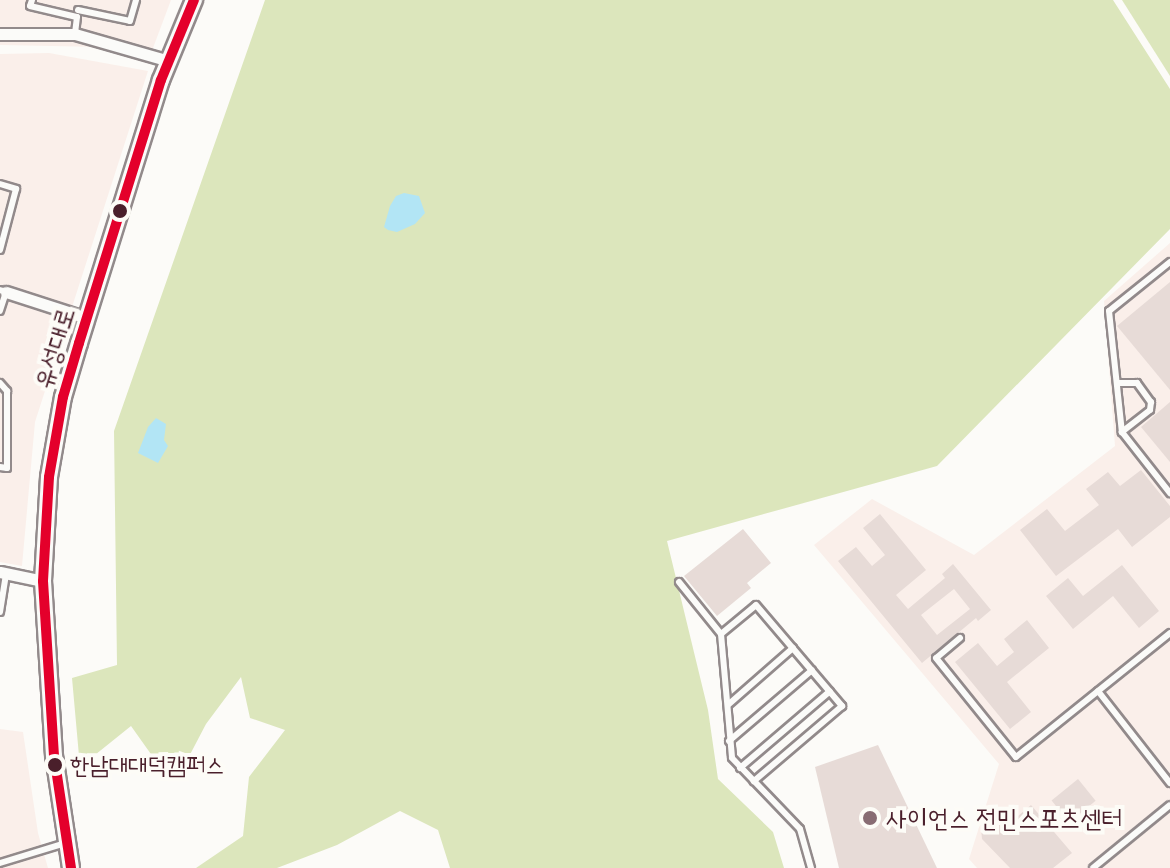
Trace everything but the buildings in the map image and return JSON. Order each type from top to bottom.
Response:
[{"type":"main road","name":"유성대로","points":[[71,868],[54,756],[43,581],[51,464],[63,397],[87,318],[169,61],[194,0]]},
{"type":"street","points":[[0,34],[75,34],[169,61]]},
{"type":"street","points":[[3,291],[87,318]]},
{"type":"street","points":[[3,572],[43,581]]},
{"type":"lane","points":[[32,0],[30,6],[130,21],[136,0]]},
{"type":"lane","points":[[75,34],[79,0]]},
{"type":"lane","points":[[0,184],[16,189],[0,250]]},
{"type":"lane","points":[[1170,262],[1109,311],[1122,432],[1170,493]]},
{"type":"lane","points":[[0,311],[3,291]]},
{"type":"lane","points":[[0,383],[7,397],[7,468],[0,467]]},
{"type":"lane","points":[[1117,383],[1137,383],[1151,402],[1150,410],[1122,432]]},
{"type":"lane","points":[[0,416],[7,397]]},
{"type":"lane","points":[[0,608],[3,572]]},
{"type":"lane","points":[[679,582],[721,634],[732,758],[800,829],[811,868]]},
{"type":"lane","points":[[721,634],[756,605],[842,706],[754,781]]},
{"type":"lane","points":[[960,638],[936,658],[1016,757],[1170,633]]},
{"type":"lane","points":[[729,704],[793,648]]},
{"type":"lane","points":[[729,741],[812,670]]},
{"type":"lane","points":[[740,768],[830,691]]},
{"type":"lane","points":[[1098,691],[1170,783]]},
{"type":"lane","points":[[1093,868],[1170,805]]},
{"type":"lane","points":[[0,863],[66,843]]},
{"type":"shaded area","points":[[0,0],[171,0],[153,48],[0,45]]},
{"type":"shaded area","points":[[49,53],[148,71],[35,422],[22,566],[0,562],[0,54]]},
{"type":"shaded area","points":[[1170,243],[1170,868],[977,868],[969,859],[999,764],[814,545],[872,499],[974,555],[1115,446],[1104,301]]},
{"type":"shaded area","points":[[0,729],[23,732],[38,833],[48,868],[0,868]]},
{"type":"green space","points":[[265,0],[1113,0],[1170,89],[1170,229],[937,466],[667,541],[708,710],[718,779],[773,832],[784,868],[450,868],[438,830],[400,811],[337,845],[277,868],[196,868],[243,836],[249,777],[285,730],[250,718],[241,677],[206,724],[183,768],[153,757],[131,726],[80,767],[72,678],[117,665],[114,431]]},
{"type":"green space","points":[[1122,0],[1170,0],[1170,76]]},
{"type":"water","points":[[404,193],[419,196],[425,213],[415,224],[397,232],[388,230],[384,227],[390,206],[396,196]]},
{"type":"water","points":[[156,418],[166,424],[164,440],[168,446],[158,463],[138,453],[148,427]]},
{"type":"transit line","points":[[71,868],[54,756],[43,581],[49,477],[63,397],[79,343],[161,80],[194,0]]},
{"type":"place","name":"한남대대덕캠퍼스","points":[[55,765]]},
{"type":"place","name":"사이언스 전민스포츠센터","points":[[870,818]]}]
